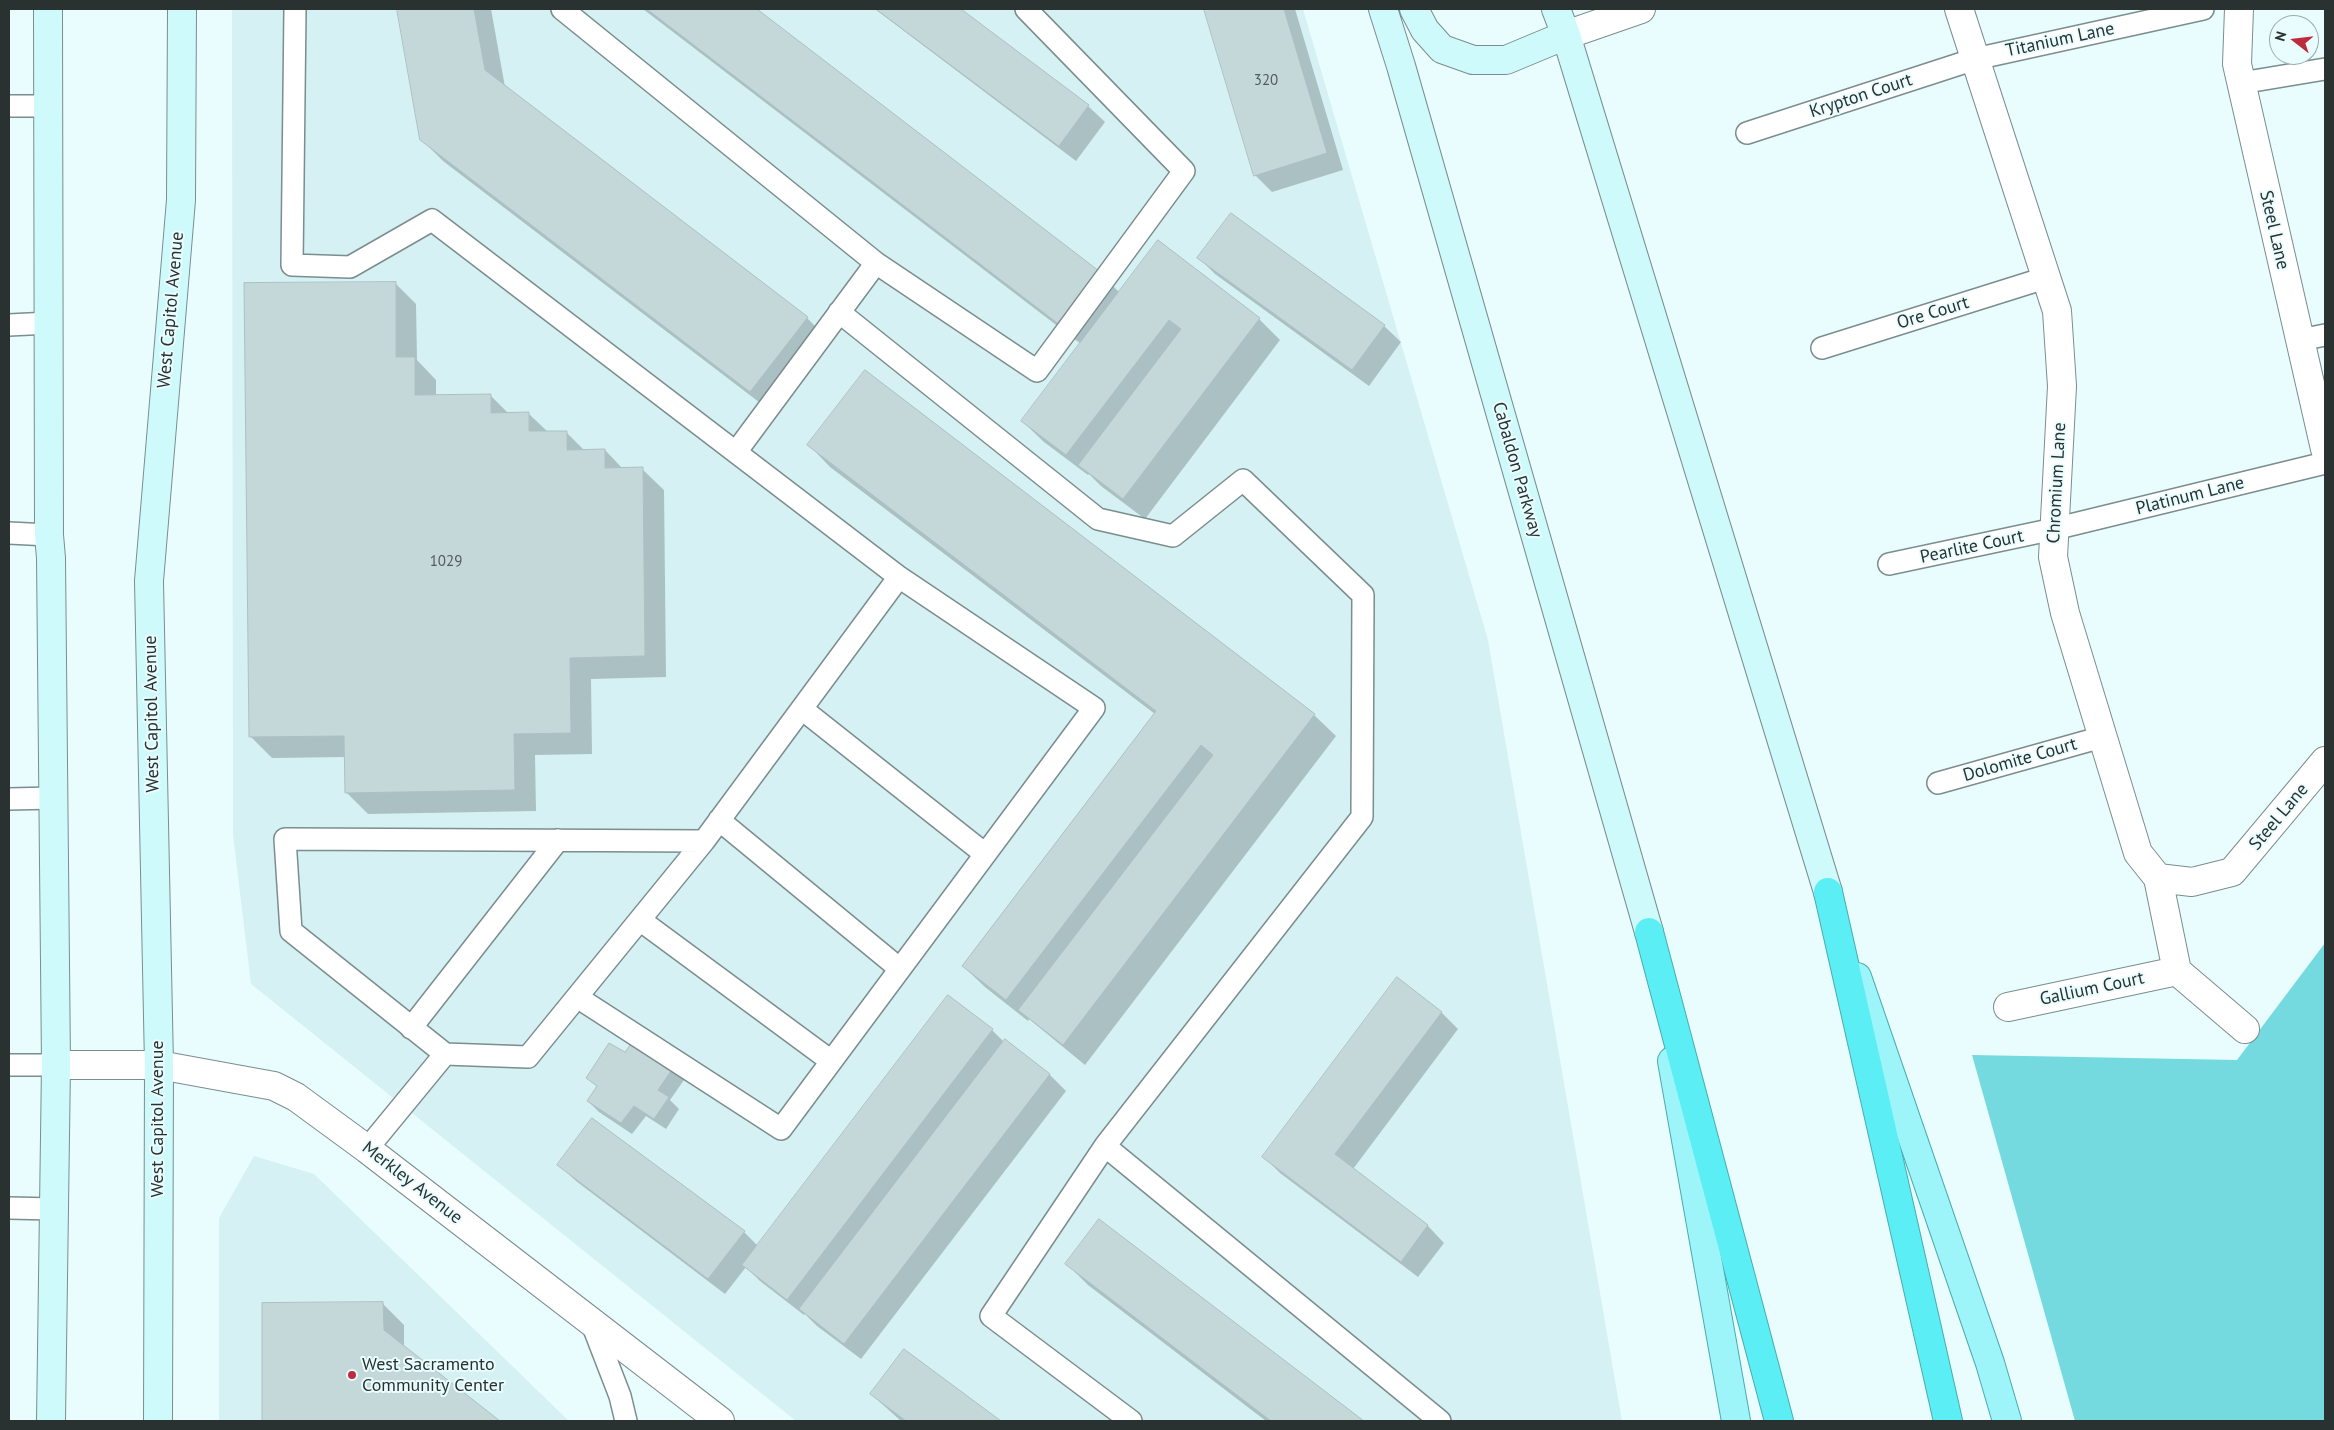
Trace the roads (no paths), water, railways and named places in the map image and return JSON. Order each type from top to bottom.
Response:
[{"type":"highway","points":[[1828,892],[1948,1421]]},
{"type":"highway","points":[[1649,932],[1780,1421]]},
{"type":"main road","points":[[48,9],[49,535],[51,558],[56,1065],[51,1421]]},
{"type":"main road","name":"West Capitol Avenue","points":[[158,1421],[159,1065],[149,581],[181,200],[182,9]]},
{"type":"main road","name":"Cabaldon Parkway","points":[[1383,9],[1649,932]]},
{"type":"main road","points":[[1414,9],[1425,30],[1442,49],[1473,60],[1506,60],[1566,36]]},
{"type":"main road","points":[[1556,9],[1566,36],[1828,892],[1990,1362],[2007,1421]]},
{"type":"main road","points":[[1649,932],[1736,1421]]},
{"type":"street","points":[[1566,36],[1641,9]]},
{"type":"street","name":"Chromium Lane","points":[[1959,9],[2045,278],[2057,310],[2062,386],[2053,557],[2065,613],[2138,853],[2158,878]]},
{"type":"street","name":"Steel Lane","points":[[2239,9],[2237,64],[2313,338],[2325,449]]},
{"type":"street","name":"Steel Lane","points":[[2158,878],[2192,882],[2232,872],[2325,761]]},
{"type":"street","points":[[2158,878],[2177,971],[2245,1029]]},
{"type":"street","name":"Gallium Court","points":[[2008,1006],[2177,971]]},
{"type":"street","name":"Merkley Avenue","points":[[56,1065],[159,1065],[274,1086],[296,1097],[368,1148],[720,1421]]},
{"type":"lane","points":[[295,9],[292,265],[350,267],[432,220],[899,577],[1094,708],[781,1130],[577,997]]},
{"type":"lane","points":[[562,9],[876,263],[1037,371],[1184,171],[1026,9]]},
{"type":"lane","name":"Titanium Lane","points":[[1975,59],[2203,9]]},
{"type":"lane","name":"Krypton Court","points":[[1747,133],[1975,59]]},
{"type":"lane","points":[[2241,83],[2325,69]]},
{"type":"lane","points":[[9,106],[48,106]]},
{"type":"lane","points":[[736,452],[876,263]]},
{"type":"lane","name":"Ore Court","points":[[1822,348],[2045,278]]},
{"type":"lane","points":[[839,312],[1098,519],[1173,536],[1243,480],[1363,595],[1362,817],[1105,1146],[991,1316],[1131,1421]]},
{"type":"lane","points":[[9,325],[50,323]]},
{"type":"lane","name":"Platinum Lane","points":[[2054,529],[2325,463]]},
{"type":"lane","name":"Pearlite Court","points":[[1889,564],[2054,529]]},
{"type":"lane","points":[[9,533],[49,535]]},
{"type":"lane","points":[[704,841],[285,839],[291,931],[445,1054],[528,1057],[704,841],[899,577]]},
{"type":"lane","points":[[802,708],[985,854]]},
{"type":"lane","name":"Dolomite Court","points":[[1938,783],[2102,737]]},
{"type":"lane","points":[[9,799],[53,798]]},
{"type":"lane","points":[[719,820],[900,969]]},
{"type":"lane","points":[[411,1028],[558,840]]},
{"type":"lane","points":[[640,920],[831,1061]]},
{"type":"lane","points":[[368,1148],[445,1054]]},
{"type":"lane","points":[[9,1066],[56,1065]]},
{"type":"lane","points":[[1105,1146],[1440,1421]]},
{"type":"lane","points":[[9,1208],[54,1209]]},
{"type":"lane","points":[[591,1322],[620,1396],[626,1421]]},
{"type":"place","name":"West Sacramento Community Center","points":[[352,1375]]}]
